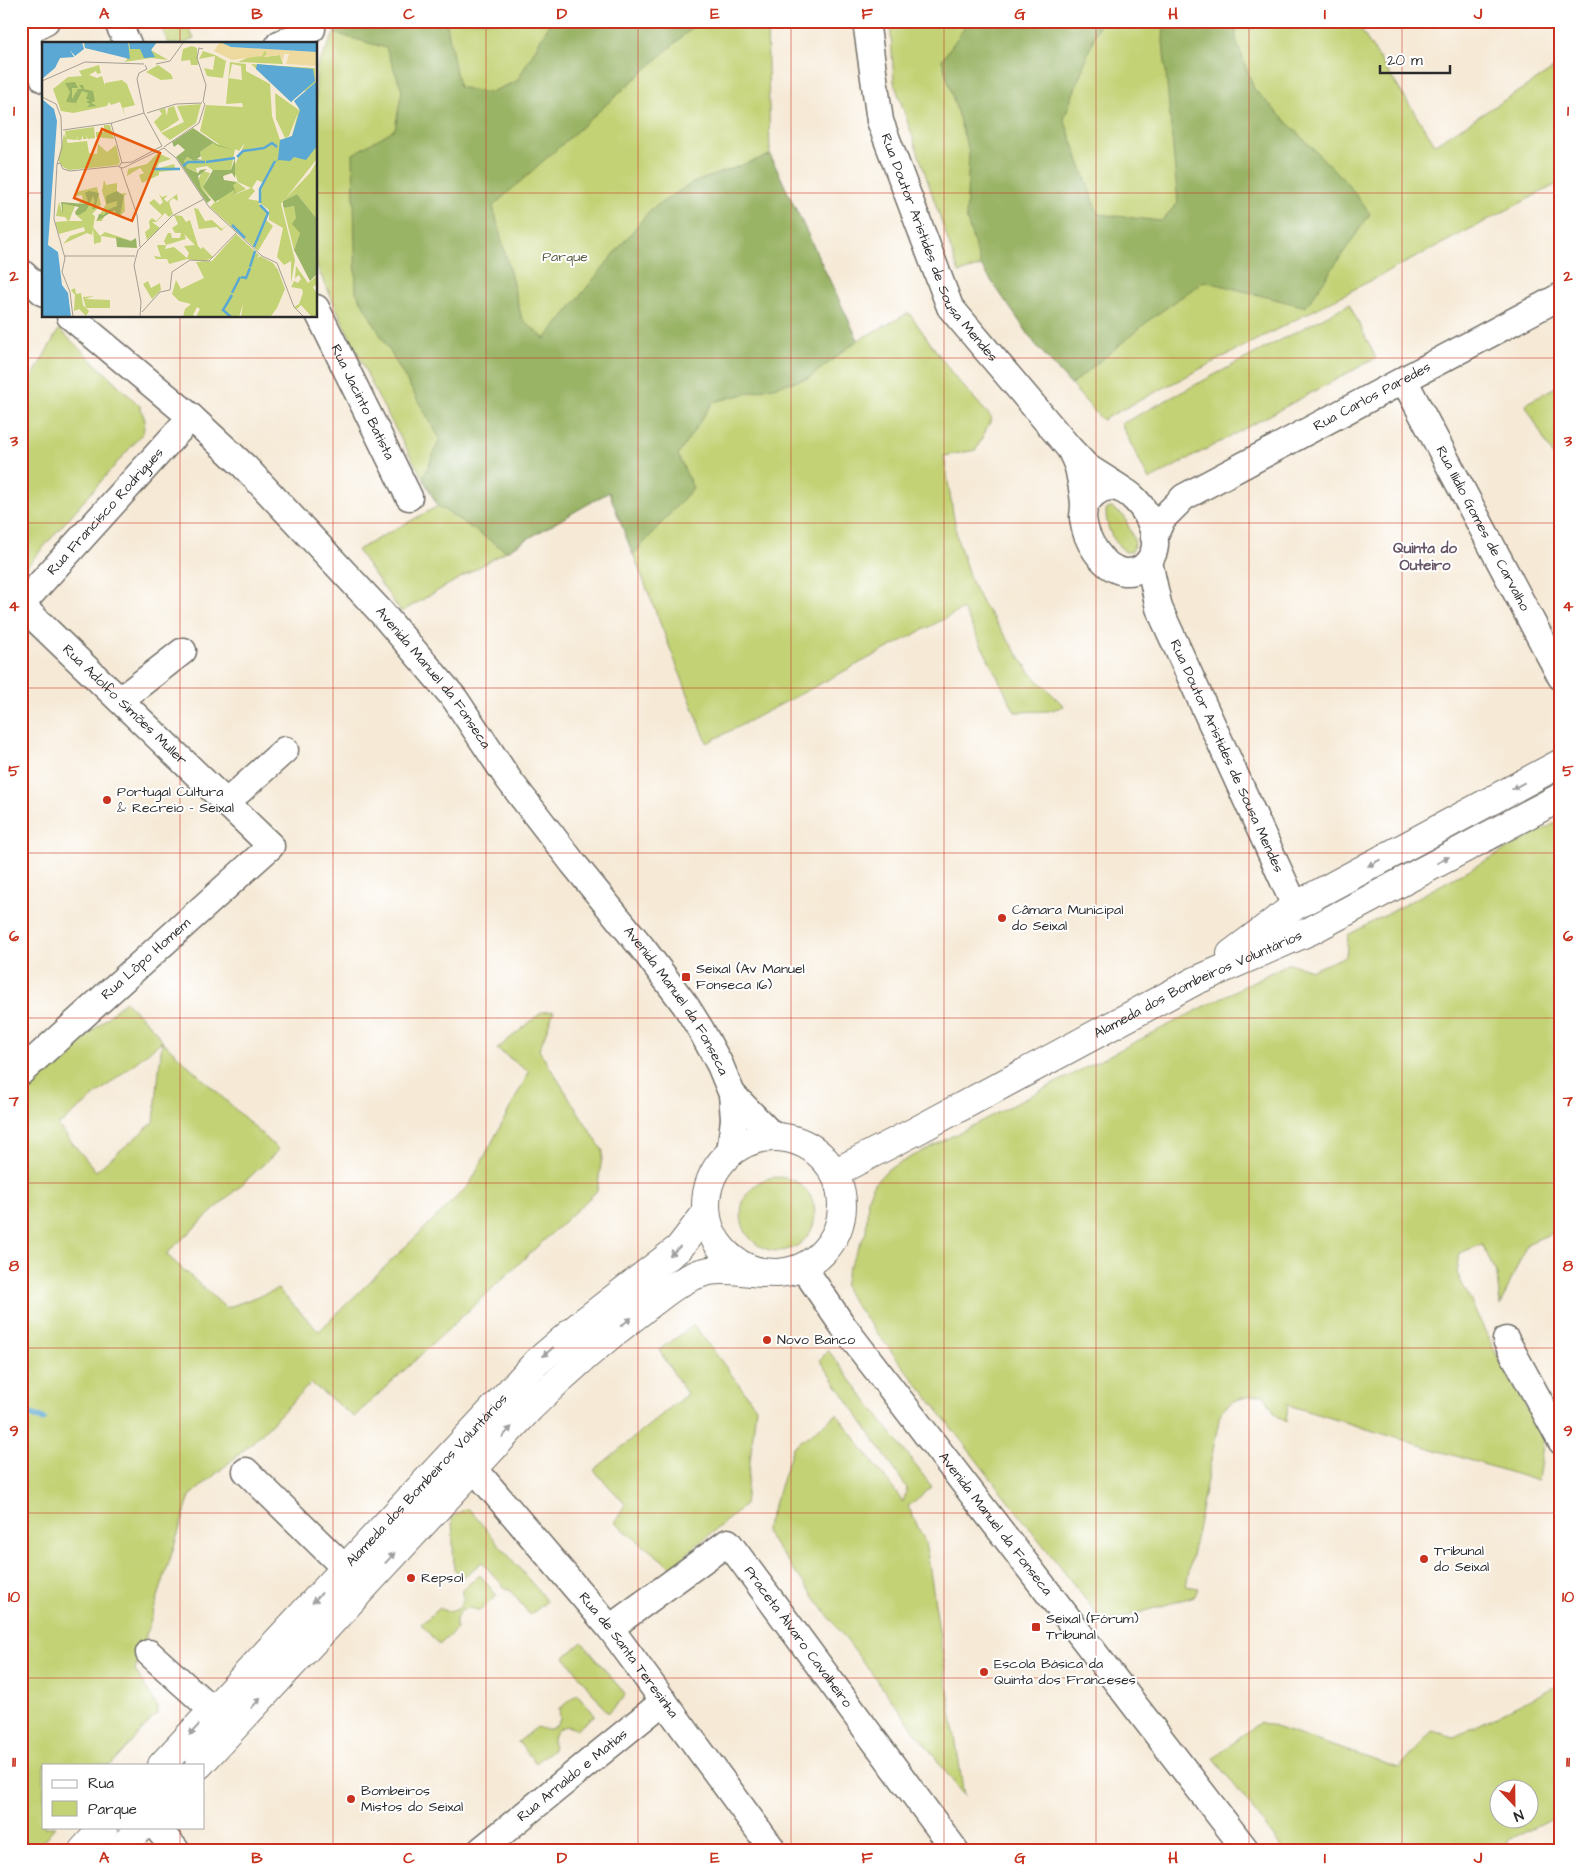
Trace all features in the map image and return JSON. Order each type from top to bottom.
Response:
[{"type":"main road","points":[[1195,981],[1295,906],[1561,763]]},
{"type":"main road","name":"Alameda dos Bombeiros Voluntários","points":[[834,1173],[1195,981],[1310,931],[1561,797]]},
{"type":"main road","points":[[1295,906],[1301,912],[1319,917],[1353,908]]},
{"type":"main road","points":[[1264,952],[1278,939],[1286,928],[1293,916],[1295,906]]},
{"type":"main road","points":[[774,1137],[788,1139],[803,1144],[815,1151],[826,1161],[834,1173],[839,1185],[842,1209],[836,1233],[822,1253],[813,1261],[790,1272],[762,1273],[746,1268],[730,1259],[718,1246],[710,1230],[706,1213],[706,1196],[710,1180],[719,1165],[730,1153],[743,1144],[758,1139],[774,1137]]},
{"type":"main road","name":"Alameda dos Bombeiros Voluntários","points":[[163,1764],[537,1362],[586,1320],[680,1248],[706,1213]]},
{"type":"main road","name":"Alameda dos Bombeiros Voluntários","points":[[200,1764],[530,1408],[560,1378],[603,1340],[667,1291],[695,1275],[709,1271],[726,1270],[762,1273]]},
{"type":"main road","points":[[83,1850],[103,1828]]},
{"type":"main road","points":[[120,1850],[140,1828]]},
{"type":"street","points":[[42,75],[28,46],[28,41],[31,31],[46,21]]},
{"type":"street","points":[[117,21],[127,42]]},
{"type":"street","name":"Rua Doutor Aristides de Sousa Mendes","points":[[866,21],[880,121],[950,307],[1070,449],[1088,467],[1130,496]]},
{"type":"street","points":[[284,42],[310,31]]},
{"type":"street","points":[[21,272],[42,290]]},
{"type":"street","name":"Rua Carlos Paredes","points":[[1144,557],[1162,519],[1184,497],[1561,296]]},
{"type":"street","name":"Rua Jacinto Batista","points":[[318,312],[409,498]]},
{"type":"street","name":"Avenida Manuel da Fonseca","points":[[72,318],[191,417],[245,467],[380,611],[455,699],[537,817],[644,950],[686,1006],[720,1065],[732,1094],[734,1119],[730,1153]]},
{"type":"street","name":"Rua Ilídio Gomes de Carvalho","points":[[1404,380],[1561,676]]},
{"type":"street","name":"Rua Francisco Rodrigues","points":[[21,605],[191,417]]},
{"type":"street","name":"Rua Doutor Aristides de Sousa Mendes","points":[[1070,449],[1079,470],[1084,507]]},
{"type":"street","points":[[1109,487],[1130,496],[1147,515],[1144,557],[1118,571],[1109,566],[1089,538],[1083,518],[1084,507],[1090,497],[1098,490],[1109,487]]},
{"type":"street","name":"Rua Carlos Paredes","points":[[1130,496],[1184,497]]},
{"type":"street","name":"Rua Doutor Aristides de Sousa Mendes","points":[[1144,557],[1159,608],[1295,906]]},
{"type":"street","name":"Rua Adolfo Simões Muller","points":[[21,605],[271,846]]},
{"type":"street","points":[[120,700],[183,651]]},
{"type":"street","points":[[226,803],[285,750]]},
{"type":"street","name":"Rua Lôpo Homem","points":[[21,1072],[271,846]]},
{"type":"street","name":"Avenida Manuel da Fonseca","points":[[732,1094],[774,1137]]},
{"type":"street","name":"Avenida Manuel da Fonseca","points":[[803,1267],[849,1333],[1246,1850]]},
{"type":"street","points":[[1506,1340],[1561,1441]]},
{"type":"street","name":"Rua de Santa Teresinha","points":[[456,1448],[610,1628],[773,1850]]},
{"type":"street","points":[[246,1471],[364,1587]]},
{"type":"street","name":"Praceta Álvaro Cavalheiro","points":[[610,1628],[728,1542],[955,1850]]},
{"type":"street","points":[[149,1653],[233,1728]]},
{"type":"street","name":"Rua Arnaldo e Matias","points":[[481,1850],[664,1701]]},
{"type":"street","points":[[157,1828],[176,1850]]},
{"type":"green space","points":[[158,21],[185,21],[194,39],[187,42],[168,42]]},
{"type":"green space","name":"Parque","points":[[341,21],[767,21],[770,155],[858,340],[909,313],[954,376],[992,418],[976,450],[944,456],[957,538],[971,581],[981,601],[1030,672],[1064,706],[1049,711],[1015,712],[963,609],[707,743],[609,492],[401,612],[357,550],[438,506],[378,397],[318,269],[318,64]]},
{"type":"green space","points":[[341,21],[446,21],[459,87],[488,93],[517,81],[551,21],[695,21],[693,27],[493,206],[522,319],[545,339],[650,210],[692,183],[770,155],[858,340],[809,378],[713,402],[678,455],[693,488],[633,555],[609,492],[506,551],[438,506],[423,478],[440,439],[356,292],[353,154],[395,129],[402,90],[386,48],[334,33]]},
{"type":"green space","points":[[890,21],[1355,21],[1435,144],[1555,68],[1561,78],[1561,182],[1102,420],[1036,345],[981,266],[959,273],[894,82]]},
{"type":"green space","points":[[969,21],[1100,21],[1064,119],[1098,214],[1161,221],[1178,203],[1163,41],[1164,21],[1236,21],[1236,40],[1254,89],[1347,183],[1370,214],[1306,307],[1204,281],[1152,318],[1071,385],[1036,345],[981,266],[966,217],[969,153],[942,60]]},
{"type":"green space","points":[[1349,304],[1376,358],[1149,480],[1121,424]]},
{"type":"green space","points":[[59,329],[140,406],[145,420],[143,433],[21,573],[21,397]]},
{"type":"green space","points":[[1561,384],[1561,471],[1525,404]]},
{"type":"green space","points":[[1112,508],[1124,516],[1135,542],[1132,552],[1125,552],[1110,533],[1106,509]]},
{"type":"green space","points":[[1561,820],[1561,1229],[1527,1244],[1500,1306],[1497,1275],[1482,1244],[1460,1253],[1457,1273],[1503,1368],[1544,1437],[1538,1481],[1288,1405],[1286,1422],[1276,1415],[1264,1395],[1240,1399],[1229,1404],[1219,1417],[1186,1586],[1198,1588],[1195,1596],[1104,1623],[852,1301],[844,1286],[848,1269],[866,1232],[868,1198],[873,1185],[888,1169],[1289,963],[1312,970],[1346,956],[1348,935]]},
{"type":"green space","points":[[125,1001],[154,1029],[162,1041],[279,1150],[166,1254],[226,1308],[278,1289],[319,1331],[470,1184],[529,1072],[497,1049],[542,1012],[554,1011],[539,1050],[603,1151],[597,1191],[354,1417],[311,1383],[251,1444],[190,1496],[135,1670],[157,1706],[157,1714],[112,1764],[42,1764],[42,1828],[54,1828],[36,1849],[21,1838],[21,1097]],"holes":[[[162,1041],[154,1122],[96,1171],[58,1126]]]},
{"type":"green space","points":[[778,1177],[792,1180],[804,1188],[812,1200],[815,1214],[812,1228],[804,1240],[792,1248],[778,1251],[764,1248],[752,1240],[744,1228],[741,1214],[744,1200],[752,1188],[764,1180]]},
{"type":"green space","points":[[694,1325],[756,1407],[745,1505],[671,1567],[615,1523],[625,1504],[594,1470],[687,1394],[659,1350]]},
{"type":"green space","points":[[828,1350],[932,1487],[908,1506],[925,1542],[928,1557],[964,1796],[765,1532],[793,1447],[837,1414],[903,1502],[907,1488],[820,1360]]},
{"type":"green space","points":[[465,1509],[469,1509],[547,1601],[530,1615],[508,1588],[506,1589],[482,1562],[464,1577],[454,1569],[452,1517]]},
{"type":"green space","points":[[480,1575],[497,1596],[479,1611],[469,1608],[461,1611],[456,1619],[457,1629],[439,1645],[421,1624],[440,1608],[450,1611],[458,1608],[463,1601],[462,1590]]},
{"type":"green space","points":[[582,1642],[625,1694],[623,1699],[608,1713],[565,1657]]},
{"type":"green space","points":[[1561,1684],[1561,1813],[1540,1824],[1540,1778],[1490,1778],[1490,1828],[1532,1828],[1507,1841],[1512,1850],[1283,1850],[1214,1758],[1260,1722],[1399,1768],[1432,1731],[1454,1737]]},
{"type":"green space","points":[[577,1694],[595,1715],[576,1730],[566,1726],[558,1730],[553,1737],[554,1748],[536,1763],[518,1742],[537,1727],[551,1729],[554,1727],[560,1719],[559,1709]]},
{"type":"waterway","points":[[21,1411],[43,1419]]},
{"type":"place","name":"Portugal Cultura & Recreio - Seixal","points":[[107,800]]},
{"type":"place","name":"Câmara Municipal do Seixal","points":[[1002,918]]},
{"type":"place","name":"Seixal (Av Manuel Fonseca 16)","points":[[686,977]]},
{"type":"place","name":"Novo Banco","points":[[767,1340]]},
{"type":"place","name":"Tribunal do Seixal","points":[[1424,1559]]},
{"type":"place","name":"Repsol","points":[[411,1578]]},
{"type":"place","name":"Seixal (Fórum) Tribunal","points":[[1036,1627]]},
{"type":"place","name":"Escola Básica da Quinta dos Franceses","points":[[984,1672]]},
{"type":"place","name":"Bombeiros Mistos do Seixal","points":[[351,1799]]},
{"type":"district","name":"Quinta do Outeiro","points":[[1425,556]]}]
